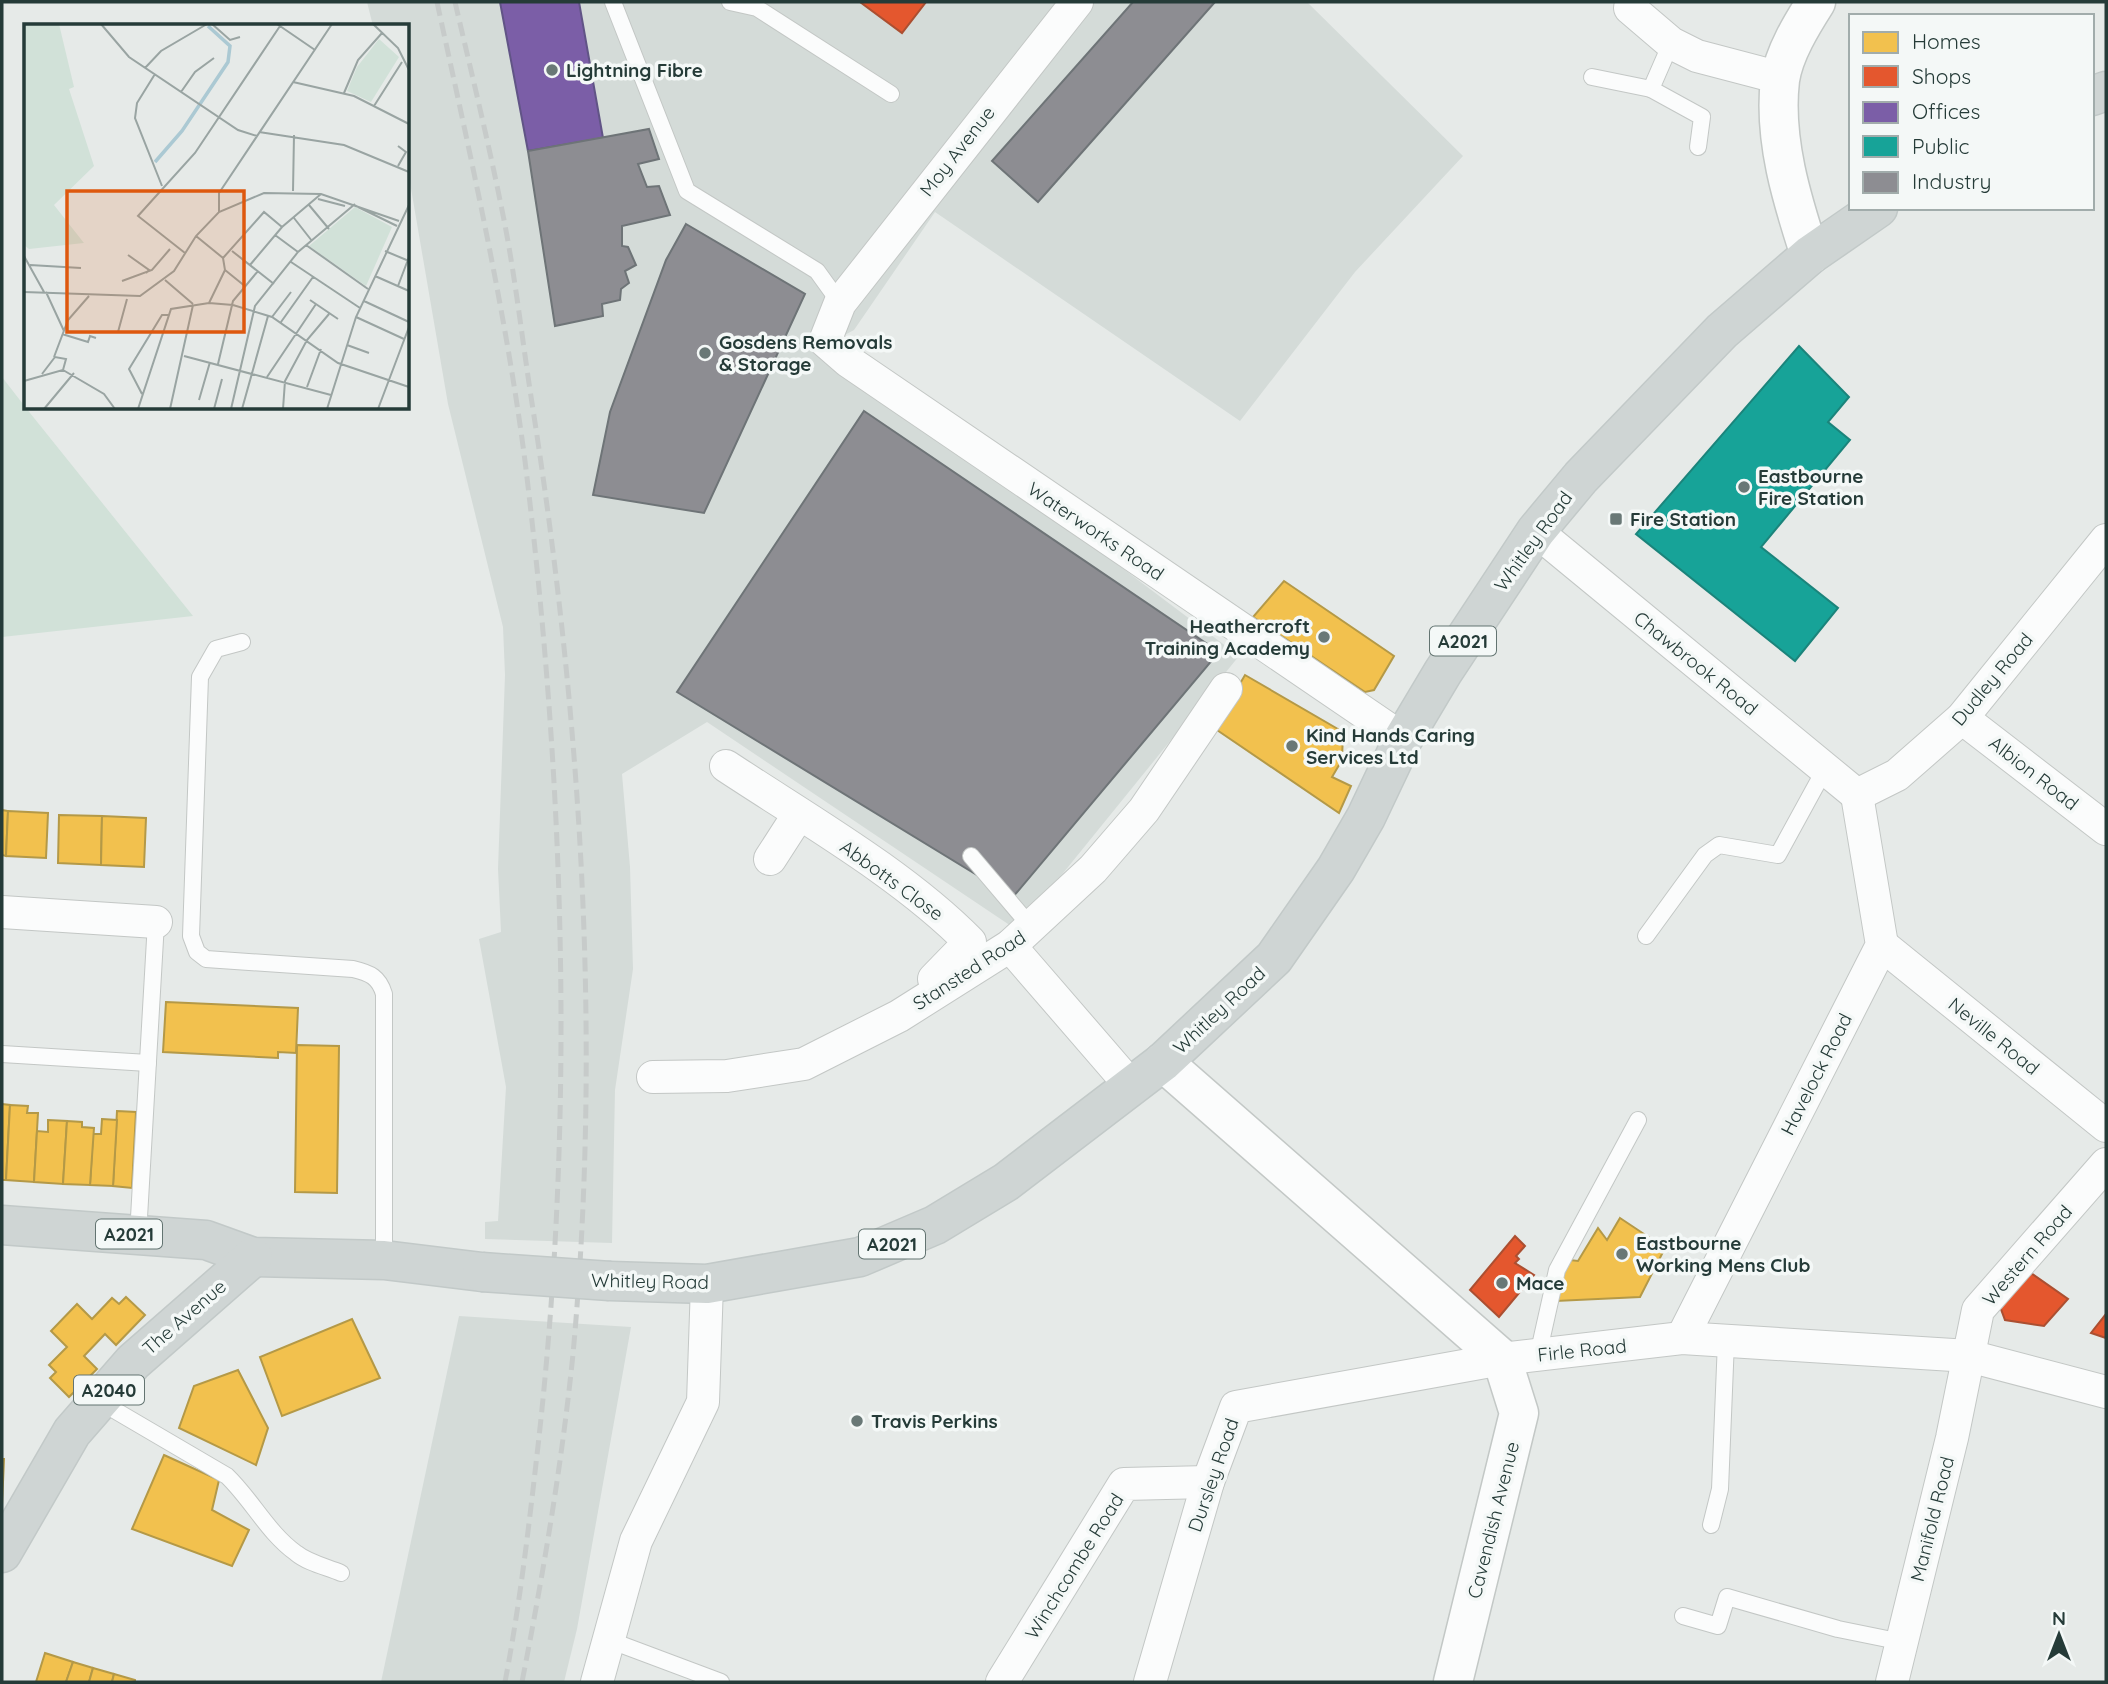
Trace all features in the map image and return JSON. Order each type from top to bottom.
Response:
[{"type":"main road","name":"Whitley Road","points":[[253,1257],[384,1260],[482,1272],[610,1281],[707,1284],[860,1257],[935,1225],[1006,1182],[1163,1062],[1274,958],[1336,869],[1366,817],[1403,739],[1535,531],[1623,430],[1702,350],[1810,255],[1875,210]]},
{"type":"main road","name":"A2021","points":[[2,1226],[206,1240],[253,1257]]},
{"type":"main road","name":"The Avenue","points":[[2,1553],[72,1432],[134,1362],[253,1257]]},
{"type":"street","name":"Moy Avenue","points":[[840,303],[1077,2]]},
{"type":"street","points":[[1810,255],[1784,159],[1779,115],[1780,78],[1802,24],[1816,2]]},
{"type":"street","points":[[1630,8],[1671,43],[1697,56],[1780,78]]},
{"type":"street","name":"Waterworks Road","points":[[840,303],[825,341],[848,361],[1403,739]]},
{"type":"street","name":"Chawbrook Road","points":[[1535,531],[1857,795]]},
{"type":"street","name":"Dudley Road","points":[[1857,795],[1897,775],[1962,718],[2106,540]]},
{"type":"street","name":"Stansted Road","points":[[653,1077],[727,1076],[804,1064],[899,1016],[1021,937],[1093,869],[1144,810],[1226,689]]},
{"type":"street","name":"Albion Road","points":[[1962,718],[2106,829]]},
{"type":"street","name":"Abbotts Close","points":[[726,766],[889,877],[952,924],[970,942],[899,1016]]},
{"type":"street","points":[[1857,795],[1882,945]]},
{"type":"street","points":[[770,859],[799,814]]},
{"type":"street","points":[[2,912],[156,922]]},
{"type":"street","points":[[1021,937],[1131,1086]]},
{"type":"street","name":"Neville Road","points":[[1882,945],[2106,1126]]},
{"type":"street","name":"Havelock Road","points":[[1682,1338],[1882,945]]},
{"type":"street","points":[[1163,1062],[1520,1357]]},
{"type":"street","name":"Western Road","points":[[1969,1356],[1978,1310],[2106,1164]]},
{"type":"street","points":[[597,1682],[636,1541],[703,1402],[707,1284]]},
{"type":"street","name":"Firle Road","points":[[1520,1357],[1682,1338],[1969,1356],[2106,1392]]},
{"type":"street","name":"Manifold Road","points":[[1892,1682],[1969,1356]]},
{"type":"street","name":"Dursley Road","points":[[1150,1682],[1208,1482],[1236,1407],[1520,1357]]},
{"type":"street","name":"Cavendish Avenue","points":[[1453,1682],[1519,1413],[1520,1357]]},
{"type":"street","name":"Winchcombe Road","points":[[1002,1682],[1125,1484],[1208,1482]]},
{"type":"lane","points":[[613,2],[687,191],[817,271],[840,303]]},
{"type":"lane","points":[[730,2],[757,8],[891,94]]},
{"type":"lane","points":[[1651,89],[1671,43]]},
{"type":"lane","points":[[1592,77],[1651,89],[1702,117],[1698,146]]},
{"type":"lane","points":[[242,642],[216,649],[200,677],[191,936],[197,952],[206,959],[353,969],[368,972],[380,982],[384,994],[384,1260]]},
{"type":"lane","points":[[1646,936],[1705,855],[1719,845],[1778,855],[1825,769]]},
{"type":"lane","points":[[971,856],[1021,937]]},
{"type":"lane","points":[[138,1235],[156,922]]},
{"type":"lane","points":[[2,1054],[148,1063]]},
{"type":"lane","points":[[1520,1357],[1557,1269],[1638,1121]]},
{"type":"lane","points":[[1711,1525],[1720,1489],[1726,1341]]},
{"type":"lane","points":[[99,1401],[227,1476],[244,1493],[272,1531],[298,1555],[341,1573]]},
{"type":"lane","points":[[1683,1616],[1718,1626],[1727,1597],[1838,1629],[1902,1642]]},
{"type":"lane","points":[[609,1640],[721,1682]]},
{"type":"shaded area","points":[[367,2],[1307,2],[1463,156],[1355,272],[1240,421],[935,212],[854,330],[826,345],[1239,656],[1017,930],[707,722],[622,774],[630,867],[633,969],[615,1090],[612,1243],[485,1239],[485,1222],[498,1221],[506,1087],[479,939],[501,932],[498,869],[505,675],[503,627],[448,404],[410,183],[410,24],[372,24]]},
{"type":"shaded area","points":[[2,377],[24,405],[24,410],[28,410],[193,616],[2,637]]},
{"type":"shaded area","points":[[459,1316],[631,1327],[577,1629],[564,1682],[381,1682]]},
{"type":"building: Homes","name":"Heathercroft Training Academy","points":[[1284,581],[1394,656],[1374,690],[1365,692],[1253,617]]},
{"type":"building: Homes","name":"Kind Hands Caring Services Ltd","points":[[1245,675],[1343,732],[1342,760],[1332,777],[1351,786],[1339,813],[1214,728]]},
{"type":"building: Homes","points":[[2,810],[8,811],[6,856],[2,855]]},
{"type":"building: Homes","points":[[8,811],[48,813],[46,858],[6,856]]},
{"type":"building: Homes","points":[[59,815],[102,816],[101,865],[58,863]]},
{"type":"building: Homes","points":[[102,816],[146,818],[144,867],[101,865]]},
{"type":"building: Homes","points":[[166,1002],[298,1008],[296,1053],[278,1052],[278,1058],[163,1052]]},
{"type":"building: Homes","points":[[297,1045],[339,1046],[337,1193],[295,1192]]},
{"type":"building: Homes","points":[[2,1104],[10,1105],[6,1180],[2,1180]]},
{"type":"building: Homes","points":[[10,1105],[28,1106],[27,1113],[38,1113],[34,1182],[6,1180]]},
{"type":"building: Homes","points":[[117,1111],[136,1112],[132,1188],[113,1186]]},
{"type":"building: Homes","points":[[102,1119],[117,1120],[113,1186],[90,1185],[93,1134],[101,1134]]},
{"type":"building: Homes","points":[[48,1120],[67,1121],[63,1184],[34,1182],[37,1131],[48,1132]]},
{"type":"building: Homes","points":[[67,1121],[82,1122],[82,1127],[94,1128],[90,1185],[63,1184]]},
{"type":"building: Homes","name":"Eastbourne Working Mens Club","points":[[1620,1218],[1665,1248],[1640,1297],[1556,1301],[1555,1287],[1570,1260],[1578,1261],[1598,1228],[1607,1240]]},
{"type":"building: Homes","points":[[126,1297],[145,1315],[116,1345],[105,1334],[84,1356],[97,1369],[69,1397],[50,1378],[56,1372],[49,1365],[67,1347],[51,1331],[77,1304],[92,1319],[112,1298],[119,1304]]},
{"type":"building: Homes","points":[[352,1319],[380,1378],[282,1416],[260,1357]]},
{"type":"building: Homes","points":[[238,1370],[268,1428],[256,1465],[179,1428],[194,1386]]},
{"type":"building: Homes","points":[[164,1455],[219,1480],[212,1510],[249,1530],[232,1566],[132,1529]]},
{"type":"building: Homes","points":[[2,1459],[4,1459],[2,1505]]},
{"type":"building: Homes","points":[[45,1653],[73,1662],[66,1682],[36,1682]]},
{"type":"building: Homes","points":[[73,1662],[93,1668],[89,1682],[66,1682]]},
{"type":"building: Homes","points":[[93,1668],[114,1674],[112,1682],[89,1682]]},
{"type":"building: Homes","points":[[114,1674],[135,1680],[135,1682],[112,1682]]},
{"type":"building: Shops","points":[[860,2],[926,2],[902,33]]},
{"type":"building: Shops","name":"Mace","points":[[1515,1236],[1525,1246],[1516,1256],[1519,1259],[1515,1263],[1534,1275],[1499,1317],[1470,1290]]},
{"type":"building: Shops","points":[[2028,1271],[2068,1299],[2044,1326],[2005,1320],[1998,1301]]},
{"type":"building: Shops","points":[[2106,1314],[2106,1338],[2091,1333]]},
{"type":"building: Offices","name":"Lightning Fibre","points":[[500,2],[579,2],[603,138],[528,151]]},
{"type":"building: Public","name":"Eastbourne Fire Station","points":[[1799,346],[1849,397],[1828,422],[1850,440],[1761,547],[1838,608],[1795,661],[1636,534]]},
{"type":"building: Industry","points":[[1133,2],[1215,2],[1038,202],[992,161]]},
{"type":"building: Industry","points":[[649,129],[659,159],[638,164],[647,187],[659,186],[670,215],[622,226],[622,246],[628,247],[636,265],[625,271],[629,283],[621,289],[620,300],[602,304],[603,316],[555,326],[528,151]]},
{"type":"building: Industry","name":"Gosdens Removals & Storage","points":[[686,224],[805,294],[704,513],[593,495],[610,412],[666,260]]},
{"type":"building: Industry","points":[[864,411],[1219,652],[1013,897],[677,692]]},
{"type":"railway","points":[[437,2],[486,231],[517,403],[539,584],[556,830],[561,1077],[550,1323],[528,1535],[505,1682]]},
{"type":"railway","points":[[455,2],[497,184],[518,306],[563,639],[582,877],[586,997],[582,1235],[573,1354],[563,1436],[522,1682]]},
{"type":"place","name":"Lightning Fibre","points":[[552,70]]},
{"type":"place","name":"Gosdens Removals & Storage","points":[[705,353]]},
{"type":"place","name":"Eastbourne Fire Station","points":[[1744,487]]},
{"type":"place","name":"Fire Station","points":[[1616,519]]},
{"type":"place","name":"Heathercroft Training Academy","points":[[1324,637]]},
{"type":"place","name":"Kind Hands Caring Services Ltd","points":[[1292,746]]},
{"type":"place","name":"Eastbourne Working Mens Club","points":[[1622,1254]]},
{"type":"place","name":"Mace","points":[[1502,1283]]},
{"type":"place","name":"Travis Perkins","points":[[857,1421]]}]
